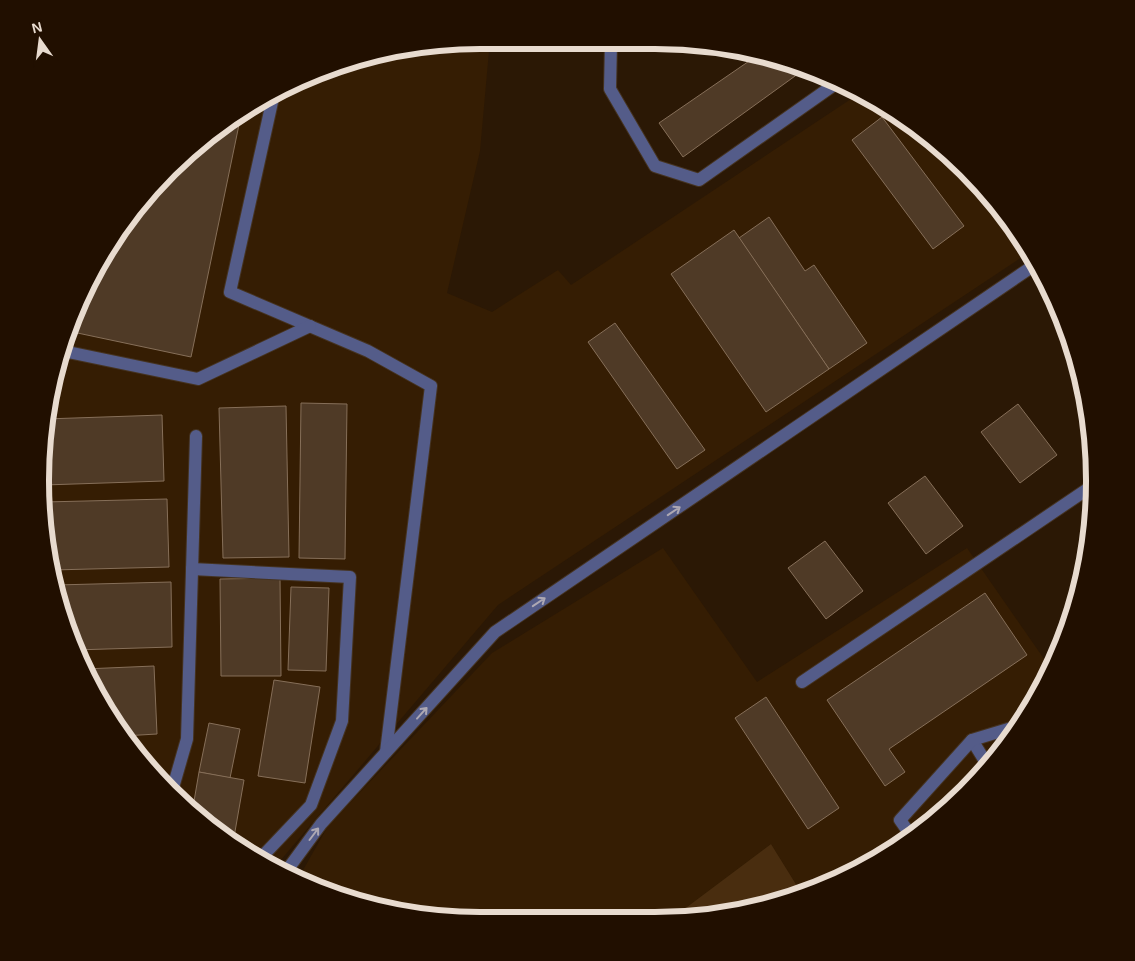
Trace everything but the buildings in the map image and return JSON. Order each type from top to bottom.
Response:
[{"type":"lane","points":[[611,49],[610,89],[655,166],[699,180],[831,87]]},
{"type":"lane","points":[[272,103],[230,292],[368,351],[431,386],[386,752]]},
{"type":"lane","points":[[289,868],[322,824],[495,632],[1030,268]]},
{"type":"lane","points":[[69,352],[198,380],[310,326]]},
{"type":"lane","points":[[174,785],[186,739],[196,436]]},
{"type":"lane","points":[[802,682],[1086,490]]},
{"type":"lane","points":[[192,569],[350,577],[342,721],[311,806],[265,854]]},
{"type":"lane","points":[[907,830],[900,820],[972,740],[1006,729]]},
{"type":"lane","points":[[972,740],[984,759]]},
{"type":"shaded area","points":[[489,49],[480,151],[447,293],[492,312],[558,270],[571,285],[853,98],[917,138],[960,175],[979,196],[1022,257],[498,605],[279,862],[241,839],[196,805],[156,765],[122,720],[93,671],[63,592],[52,537],[50,509],[49,480],[52,424],[63,369],[93,290],[138,218],[175,175],[196,156],[218,138],[265,107],[290,93],[342,72],[369,63],[424,52]]},
{"type":"shaded area","points":[[663,548],[757,682],[967,548],[1046,662],[1013,720],[997,743],[960,786],[917,823],[870,854],[845,868],[798,887],[771,844],[682,911],[480,912],[424,909],[369,898],[301,873],[328,826],[492,653]]},
{"type":"shaded area","points":[[771,844],[798,887],[766,898],[739,904],[711,909],[682,911]]}]
